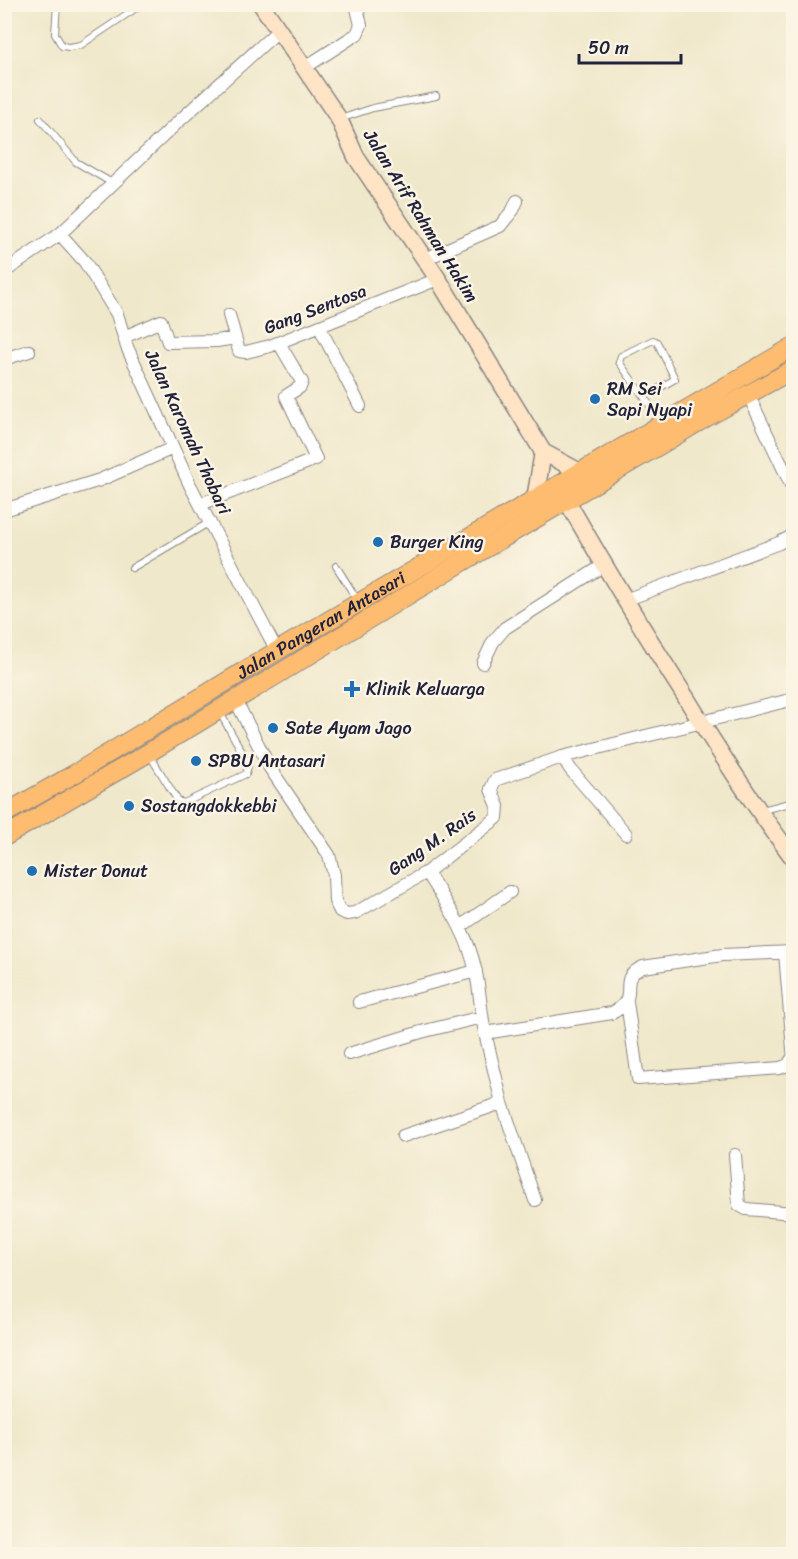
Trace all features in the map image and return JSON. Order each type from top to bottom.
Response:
[{"type":"main road","name":"Jalan Pangeran Antasari","points":[[5,814],[794,346]]},
{"type":"main road","name":"Jalan Pangeran Antasari","points":[[10,834],[236,701],[567,501],[794,369]]},
{"type":"main road","points":[[27,801],[22,810],[23,816],[29,819],[37,818]]},
{"type":"main road","points":[[5,814],[12,813],[18,818],[18,824],[10,834]]},
{"type":"street","name":"Jalan Arif Rahman Hakim","points":[[261,4],[339,119],[356,157],[438,279],[543,452]]},
{"type":"street","points":[[304,68],[357,34],[360,25],[356,4]]},
{"type":"street","points":[[4,272],[60,234],[112,183],[279,30]]},
{"type":"street","points":[[425,259],[500,226],[517,201]]},
{"type":"street","name":"Jalan Karomah Thobari","points":[[60,234],[85,262],[117,314],[124,337],[173,448],[277,651]]},
{"type":"street","name":"Gang Sentosa","points":[[235,338],[238,351],[246,352],[279,343],[438,279]]},
{"type":"street","points":[[124,337],[161,321],[168,342],[217,341],[235,338],[229,315]]},
{"type":"street","points":[[320,328],[360,406]]},
{"type":"street","points":[[201,504],[316,459],[287,399],[288,393],[300,387],[302,382],[279,343]]},
{"type":"street","points":[[4,359],[29,351]]},
{"type":"street","points":[[748,394],[794,491]]},
{"type":"street","points":[[4,510],[100,480],[173,448]]},
{"type":"street","points":[[535,499],[543,452],[580,472]]},
{"type":"street","points":[[567,501],[625,600],[702,723],[758,811],[794,859]]},
{"type":"street","points":[[625,600],[779,543],[794,535]]},
{"type":"street","points":[[483,663],[493,642],[505,628],[604,565]]},
{"type":"street","name":"Gang M. Rais","points":[[236,701],[270,768],[329,855],[334,875],[335,901],[340,911],[347,914],[355,913],[427,872],[497,818],[498,806],[491,789],[495,780],[562,757],[794,699]]},
{"type":"street","points":[[562,757],[626,834]]},
{"type":"street","points":[[427,872],[455,915],[476,971],[485,1033],[502,1103],[535,1200]]},
{"type":"street","points":[[460,927],[510,892]]},
{"type":"street","points":[[789,952],[793,1060],[780,1068],[638,1079],[627,1002],[629,977],[632,972],[644,967],[722,955],[789,952]]},
{"type":"street","points":[[359,1002],[476,971]]},
{"type":"street","points":[[485,1033],[612,1013],[622,1008],[627,1002]]},
{"type":"street","points":[[350,1054],[421,1032],[482,1017]]},
{"type":"street","points":[[403,1136],[502,1103]]},
{"type":"street","points":[[735,1155],[739,1205],[746,1209],[794,1213]]},
{"type":"lane","points":[[57,4],[54,34],[62,46],[69,47],[81,45],[142,4]]},
{"type":"lane","points":[[339,119],[373,108],[436,96]]},
{"type":"lane","points":[[40,119],[76,162],[112,183]]},
{"type":"lane","points":[[644,397],[675,379],[657,342],[653,340],[619,359],[626,372],[644,397],[663,423]]},
{"type":"lane","points":[[132,568],[210,522]]},
{"type":"lane","points":[[336,566],[359,603]]},
{"type":"lane","points":[[148,753],[178,801],[184,802],[246,774],[248,766],[246,759],[218,711]]},
{"type":"lane","points":[[758,811],[794,802]]},
{"type":"place","name":"RM Sei Sapi Nyapi","points":[[595,399]]},
{"type":"place","name":"Burger King","points":[[378,542]]},
{"type":"place","name":"Klinik Keluarga","points":[[352,689]]},
{"type":"place","name":"Sate Ayam Jago","points":[[273,728]]},
{"type":"place","name":"SPBU Antasari","points":[[196,761]]},
{"type":"place","name":"Sostangdokkebbi","points":[[129,806]]},
{"type":"place","name":"Mister Donut","points":[[32,871]]}]
